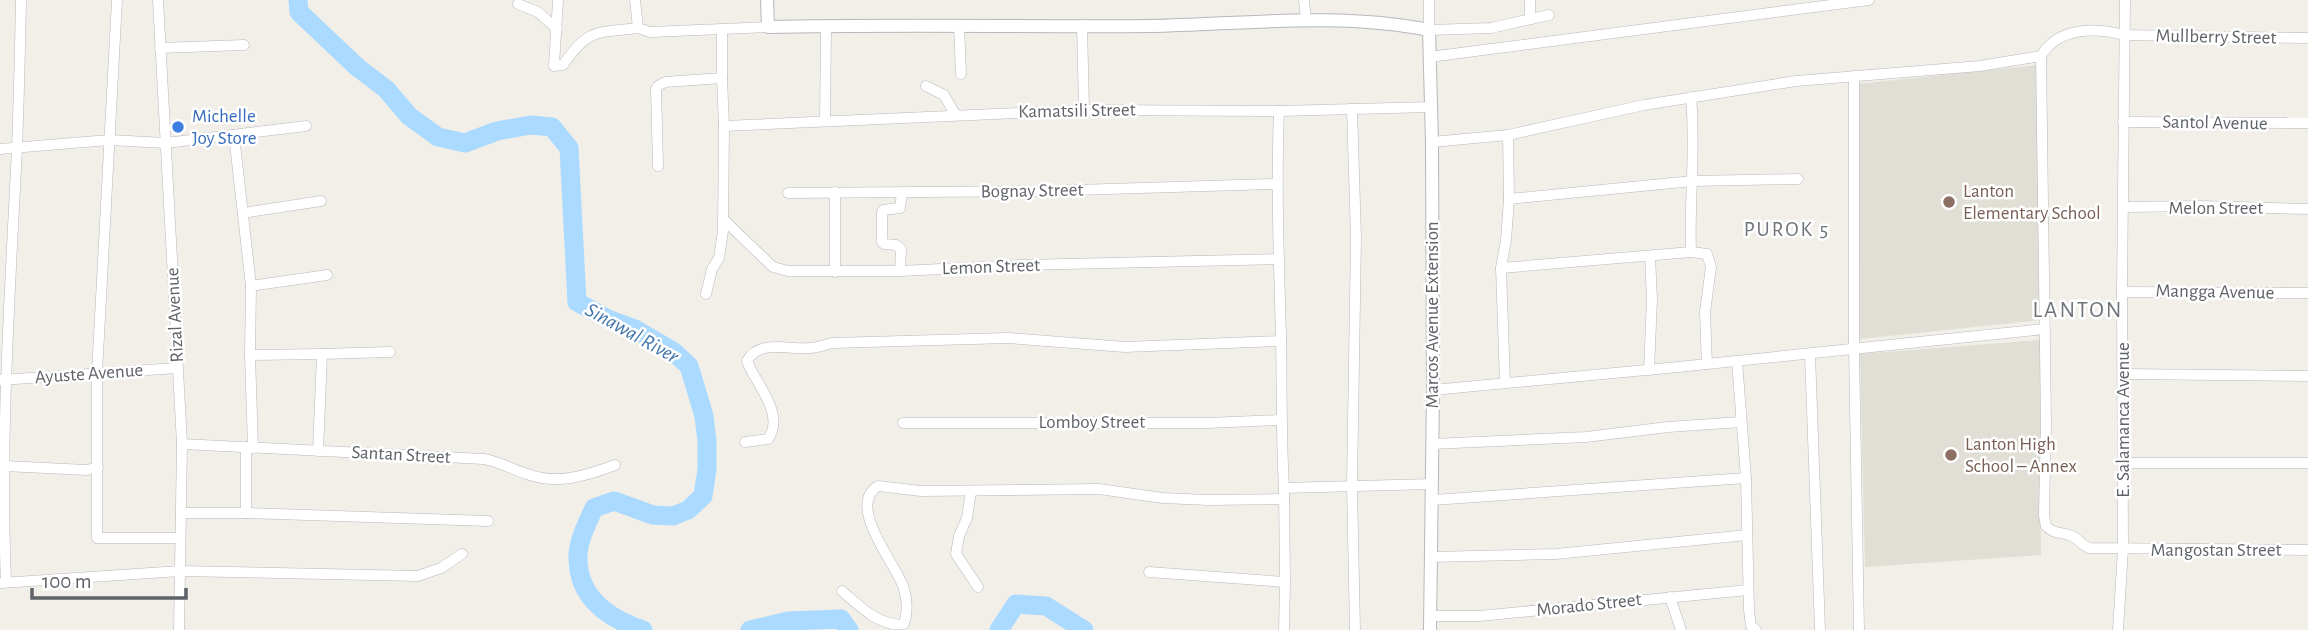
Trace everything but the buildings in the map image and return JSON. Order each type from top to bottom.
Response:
[{"type":"street","points":[[22,0],[17,148],[2,380],[3,582],[180,571],[418,576],[441,568],[462,554]]},
{"type":"street","points":[[117,0],[97,373],[97,538],[180,538]]},
{"type":"street","points":[[152,0],[158,0]]},
{"type":"street","name":"Rizal Avenue","points":[[158,0],[182,444],[179,630]]},
{"type":"street","points":[[558,0],[552,62],[558,67],[563,65],[584,39],[600,32],[638,28],[658,32],[825,26],[1153,26],[1306,20],[1394,24],[1429,30],[1483,29],[1549,15]]},
{"type":"street","points":[[635,0],[638,28]]},
{"type":"street","points":[[767,0],[768,27]]},
{"type":"street","points":[[1304,0],[1306,20]]},
{"type":"street","name":"Marcos Avenue Extension","points":[[1429,0],[1433,390],[1430,630]]},
{"type":"street","points":[[1530,0],[1530,19]]},
{"type":"street","points":[[1429,57],[1869,0]]},
{"type":"street","name":"E. Salamanca Avenue","points":[[2119,630],[2123,549],[2125,0]]},
{"type":"street","points":[[518,4],[538,12],[557,29]]},
{"type":"street","points":[[959,25],[961,74]]},
{"type":"street","points":[[1082,25],[1084,110]]},
{"type":"street","points":[[825,26],[825,121]]},
{"type":"street","points":[[706,295],[712,269],[719,258],[723,219],[722,30]]},
{"type":"street","name":"Mullberry Street","points":[[2040,56],[2056,41],[2080,31],[2106,30],[2124,36],[2308,38]]},
{"type":"street","points":[[160,48],[244,45]]},
{"type":"street","points":[[1432,142],[1508,135],[1599,114],[1796,81],[1980,66],[2040,56],[2045,329],[1433,390]]},
{"type":"street","points":[[1854,76],[1854,349],[1859,630]]},
{"type":"street","points":[[658,166],[655,95],[658,86],[677,81],[722,78]]},
{"type":"street","points":[[926,86],[944,95],[955,114]]},
{"type":"street","points":[[1691,97],[1694,125],[1691,252]]},
{"type":"street","name":"Kamatsili Street","points":[[724,126],[1084,110],[1279,111],[1431,107]]},
{"type":"street","points":[[1352,109],[1356,238],[1352,486],[1355,630]]},
{"type":"street","points":[[1279,111],[1276,184],[1281,341],[1280,420],[1284,488],[1284,630]]},
{"type":"street","name":"Santol Avenue","points":[[2123,122],[2308,124]]},
{"type":"street","points":[[0,149],[109,140],[166,143],[306,126]]},
{"type":"street","points":[[234,135],[251,285],[250,447],[246,513]]},
{"type":"street","points":[[1505,383],[1501,268],[1509,199],[1508,135]]},
{"type":"street","points":[[1509,199],[1693,181],[1798,179]]},
{"type":"street","name":"Bognay Street","points":[[788,193],[902,193],[1276,184]]},
{"type":"street","points":[[835,192],[835,272]]},
{"type":"street","points":[[900,271],[901,249],[882,242],[882,213],[883,210],[900,208],[902,193]]},
{"type":"street","points":[[243,213],[321,201]]},
{"type":"street","name":"Melon Street","points":[[2124,207],[2308,209]]},
{"type":"street","name":"Lemon Street","points":[[723,219],[773,267],[788,271],[900,271],[1022,265],[1279,259]]},
{"type":"street","points":[[1501,268],[1691,252],[1707,254],[1711,267],[1705,312],[1707,364]]},
{"type":"street","points":[[1649,370],[1652,299],[1650,256]]},
{"type":"street","points":[[251,285],[327,275]]},
{"type":"street","name":"Mangga Avenue","points":[[2122,292],[2308,293]]},
{"type":"street","name":"Mangostan Street","points":[[2045,329],[2045,523],[2050,530],[2073,536],[2086,547],[2308,550]]},
{"type":"street","points":[[746,442],[768,439],[771,435],[770,402],[747,361],[754,352],[770,347],[813,348],[832,343],[1007,338],[1125,347],[1281,341]]},
{"type":"street","points":[[250,355],[390,352]]},
{"type":"street","points":[[318,451],[322,354]]},
{"type":"street","points":[[1810,354],[1820,630]]},
{"type":"street","points":[[1737,361],[1746,478],[1750,621],[1756,630]]},
{"type":"street","name":"Ayuste Avenue","points":[[2,380],[177,368]]},
{"type":"street","points":[[2124,374],[2308,376]]},
{"type":"street","name":"Lomboy Street","points":[[903,423],[1207,423],[1280,420]]},
{"type":"street","points":[[1432,444],[1586,437],[1741,422]]},
{"type":"street","name":"Santan Street","points":[[182,444],[484,459],[539,478],[558,480],[593,473],[615,465]]},
{"type":"street","points":[[2123,463],[2308,463]]},
{"type":"street","points":[[4,466],[87,470],[98,467]]},
{"type":"street","points":[[1433,500],[1746,478]]},
{"type":"street","points":[[1284,488],[1432,484]]},
{"type":"street","points":[[842,591],[882,621],[904,624],[907,614],[904,587],[869,522],[867,512],[872,492],[878,486],[921,491],[1100,489],[1174,498],[1284,499]]},
{"type":"street","points":[[971,491],[967,517],[956,554],[978,587]]},
{"type":"street","points":[[181,513],[488,521]]},
{"type":"street","points":[[1432,557],[1556,554],[1747,534]]},
{"type":"street","points":[[1149,572],[1285,582]]},
{"type":"street","name":"Morado Street","points":[[1431,616],[1479,616],[1748,590]]},
{"type":"street","points":[[1670,597],[1681,630]]},
{"type":"shaded area","name":"Lanton Elementary School","points":[[2038,65],[2040,320],[1860,339],[1857,84]]},
{"type":"shaded area","name":"Lanton High School – Annex","points":[[2040,340],[2041,555],[1865,567],[1860,354]]},
{"type":"waterway","name":"Sinawal River","points":[[298,0],[299,12],[357,67],[386,89],[409,116],[438,137],[465,143],[497,131],[531,125],[552,127],[569,148],[577,302],[610,320],[635,329],[674,352],[689,366],[704,416],[707,441],[703,496],[688,510],[673,516],[653,515],[614,501],[594,508],[579,547],[580,574],[590,596],[608,613],[643,630]]},
{"type":"waterway","name":"Sinawal River","points":[[999,630],[1016,604],[1046,606],[1084,630]]},
{"type":"waterway","name":"Sinawal River","points":[[750,630],[788,621],[841,619],[849,630]]},
{"type":"place","name":"Michelle Joy Store","points":[[178,127]]},
{"type":"place","name":"Lanton Elementary School","points":[[1949,202]]},
{"type":"place","name":"Lanton High School – Annex","points":[[1951,455]]},
{"type":"district","name":"PUROK 5","points":[[1787,229]]},
{"type":"district","name":"LANTON","points":[[2078,310]]}]
